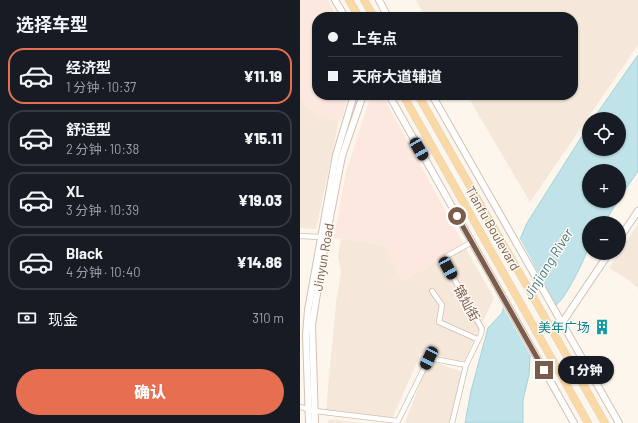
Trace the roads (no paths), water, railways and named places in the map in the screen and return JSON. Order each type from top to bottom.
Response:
[{"type":"main road","points":[[349,0],[355,12]]},
{"type":"main road","points":[[364,0],[371,12]]},
{"type":"main road","name":"Tianfu Boulevard","points":[[406,100],[588,423]]},
{"type":"main road","name":"Tianfu Boulevard","points":[[421,100],[604,423]]},
{"type":"street","points":[[335,0],[342,12]]},
{"type":"street","points":[[378,0],[385,12]]},
{"type":"street","name":"Jinyun Road","points":[[309,423],[312,410],[312,325],[336,155],[352,100]]},
{"type":"street","name":"Jinyun Road","points":[[324,238],[342,156],[361,100]]},
{"type":"street","points":[[392,100],[574,423]]},
{"type":"street","points":[[435,100],[619,423]]},
{"type":"street","points":[[626,229],[638,211]]},
{"type":"street","points":[[300,236],[324,238]]},
{"type":"street","name":"锦灿街","points":[[452,423],[466,365],[482,329],[448,268],[447,256],[472,242]]},
{"type":"street","points":[[562,323],[604,260]]},
{"type":"street","points":[[432,291],[442,305],[439,322],[477,339]]},
{"type":"street","points":[[300,407],[312,410],[398,421],[429,358],[466,365]]},
{"type":"street","name":"Jinyun Road","points":[[312,410],[315,423]]},
{"type":"water","name":"Jinjiang River","points":[[638,55],[638,171],[626,189],[626,164],[582,164],[582,208],[614,208],[608,216],[582,216],[582,260],[583,260],[570,287],[561,301],[557,304],[543,329],[530,357],[529,375],[523,400],[523,423],[465,423],[471,391],[488,328],[502,313],[513,277],[518,244],[527,223],[582,136],[582,156],[626,156],[626,112],[598,112]]},
{"type":"place","name":"美年广场","points":[[602,327]]}]
